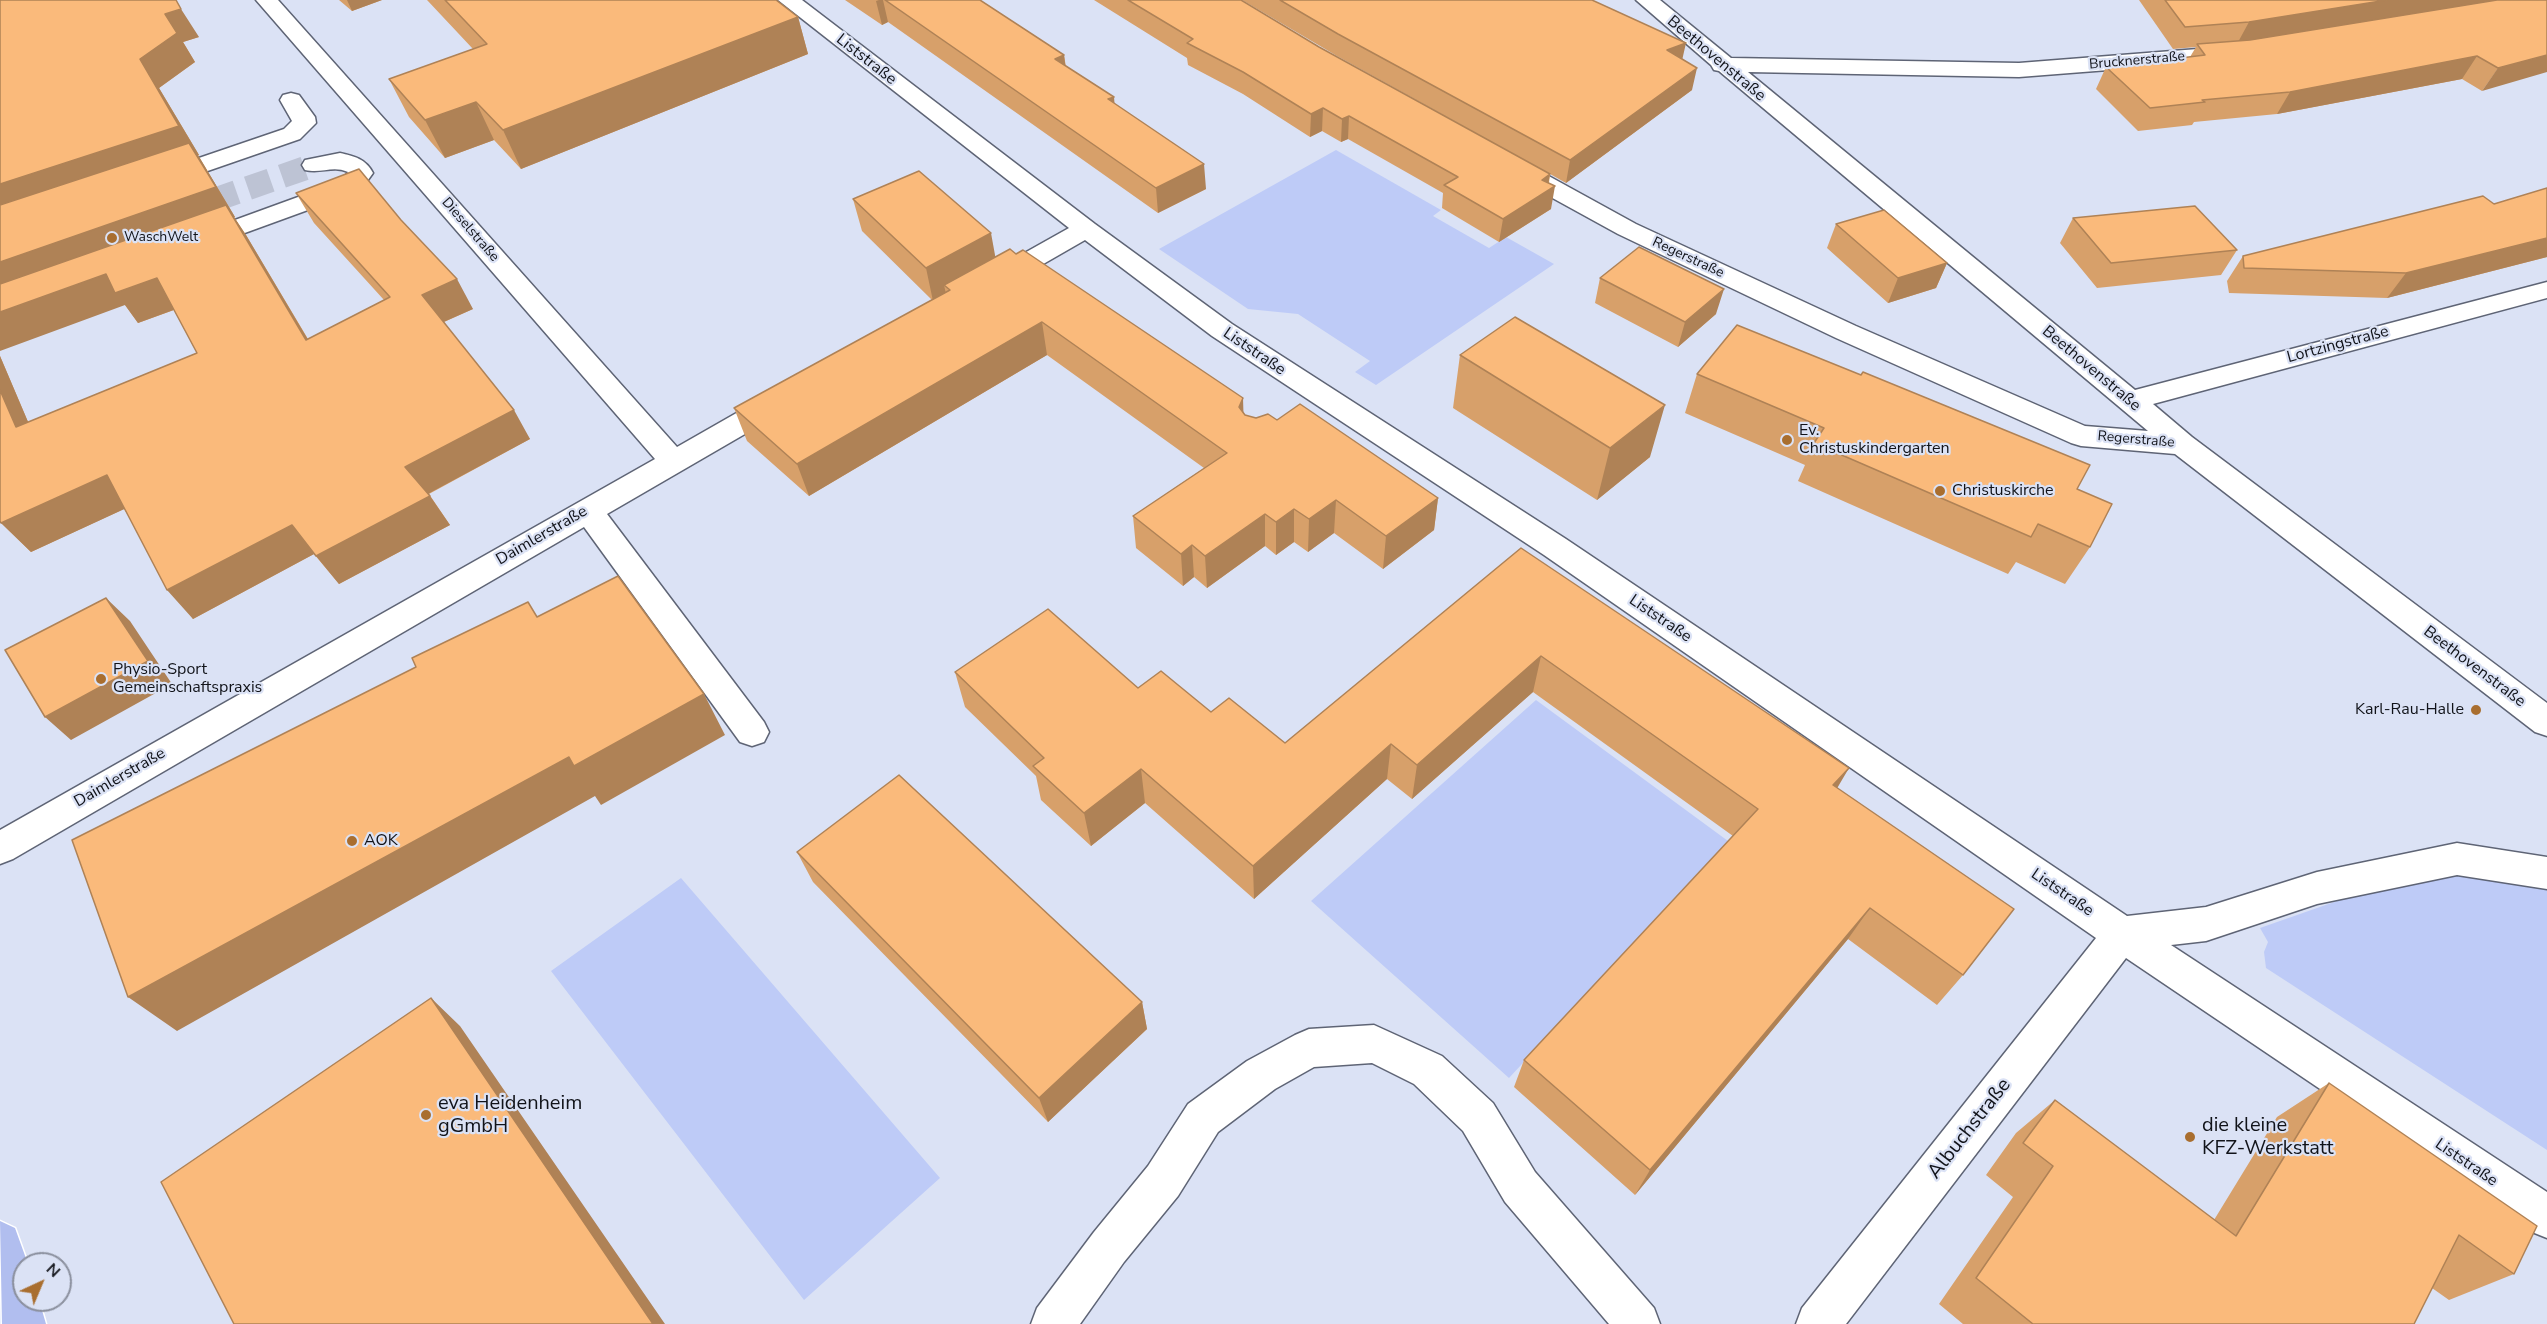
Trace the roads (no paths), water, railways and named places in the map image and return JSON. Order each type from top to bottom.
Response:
[{"type":"main road","points":[[0,1243],[24,1324]]},
{"type":"street","name":"Dieselstraße","points":[[267,0],[673,461]]},
{"type":"street","name":"Liststraße","points":[[789,0],[1086,229],[1222,330],[1310,403],[1555,547],[2122,934],[2547,1217]]},
{"type":"street","name":"Beethovenstraße","points":[[1647,0],[2182,444],[2547,722]]},
{"type":"street","name":"Brucknerstraße","points":[[1722,64],[2019,70],[2260,49]]},
{"type":"street","points":[[135,187],[292,134],[304,123],[303,117],[291,100]]},
{"type":"street","name":"Regerstraße","points":[[1493,155],[1627,229],[1846,332],[2080,436],[2182,444]]},
{"type":"street","points":[[176,250],[340,191],[351,186],[361,173],[358,167],[340,160],[314,165]]},
{"type":"street","points":[[972,293],[1086,229]]},
{"type":"street","name":"Lortzingstraße","points":[[2130,401],[2547,290]]},
{"type":"street","name":"Daimlerstraße","points":[[0,848],[807,386]]},
{"type":"street","points":[[588,510],[752,732]]},
{"type":"street","points":[[2122,934],[2206,924],[2317,888],[2457,859],[2547,873]]},
{"type":"street","name":"Albuchstraße","points":[[1818,1324],[2122,934]]},
{"type":"street","points":[[1053,1324],[1109,1247],[1163,1181],[1203,1118],[1261,1075],[1309,1048],[1374,1044],[1428,1070],[1478,1117],[1520,1186],[1638,1324]]},
{"type":"tunnel","points":[[180,212],[314,165]]},
{"type":"place","name":"WaschWelt","points":[[112,238]]},
{"type":"place","name":"Ev. Christuskindergarten","points":[[1787,440]]},
{"type":"place","name":"Christuskirche","points":[[1940,491]]},
{"type":"place","name":"Physio-Sport Gemeinschaftspraxis","points":[[101,679]]},
{"type":"place","name":"Karl-Rau-Halle","points":[[2476,710]]},
{"type":"place","name":"AOK","points":[[352,841]]},
{"type":"place","name":"eva Heidenheim gGmbH","points":[[426,1115]]},
{"type":"place","name":"die kleine KFZ-Werkstatt","points":[[2190,1137]]}]
